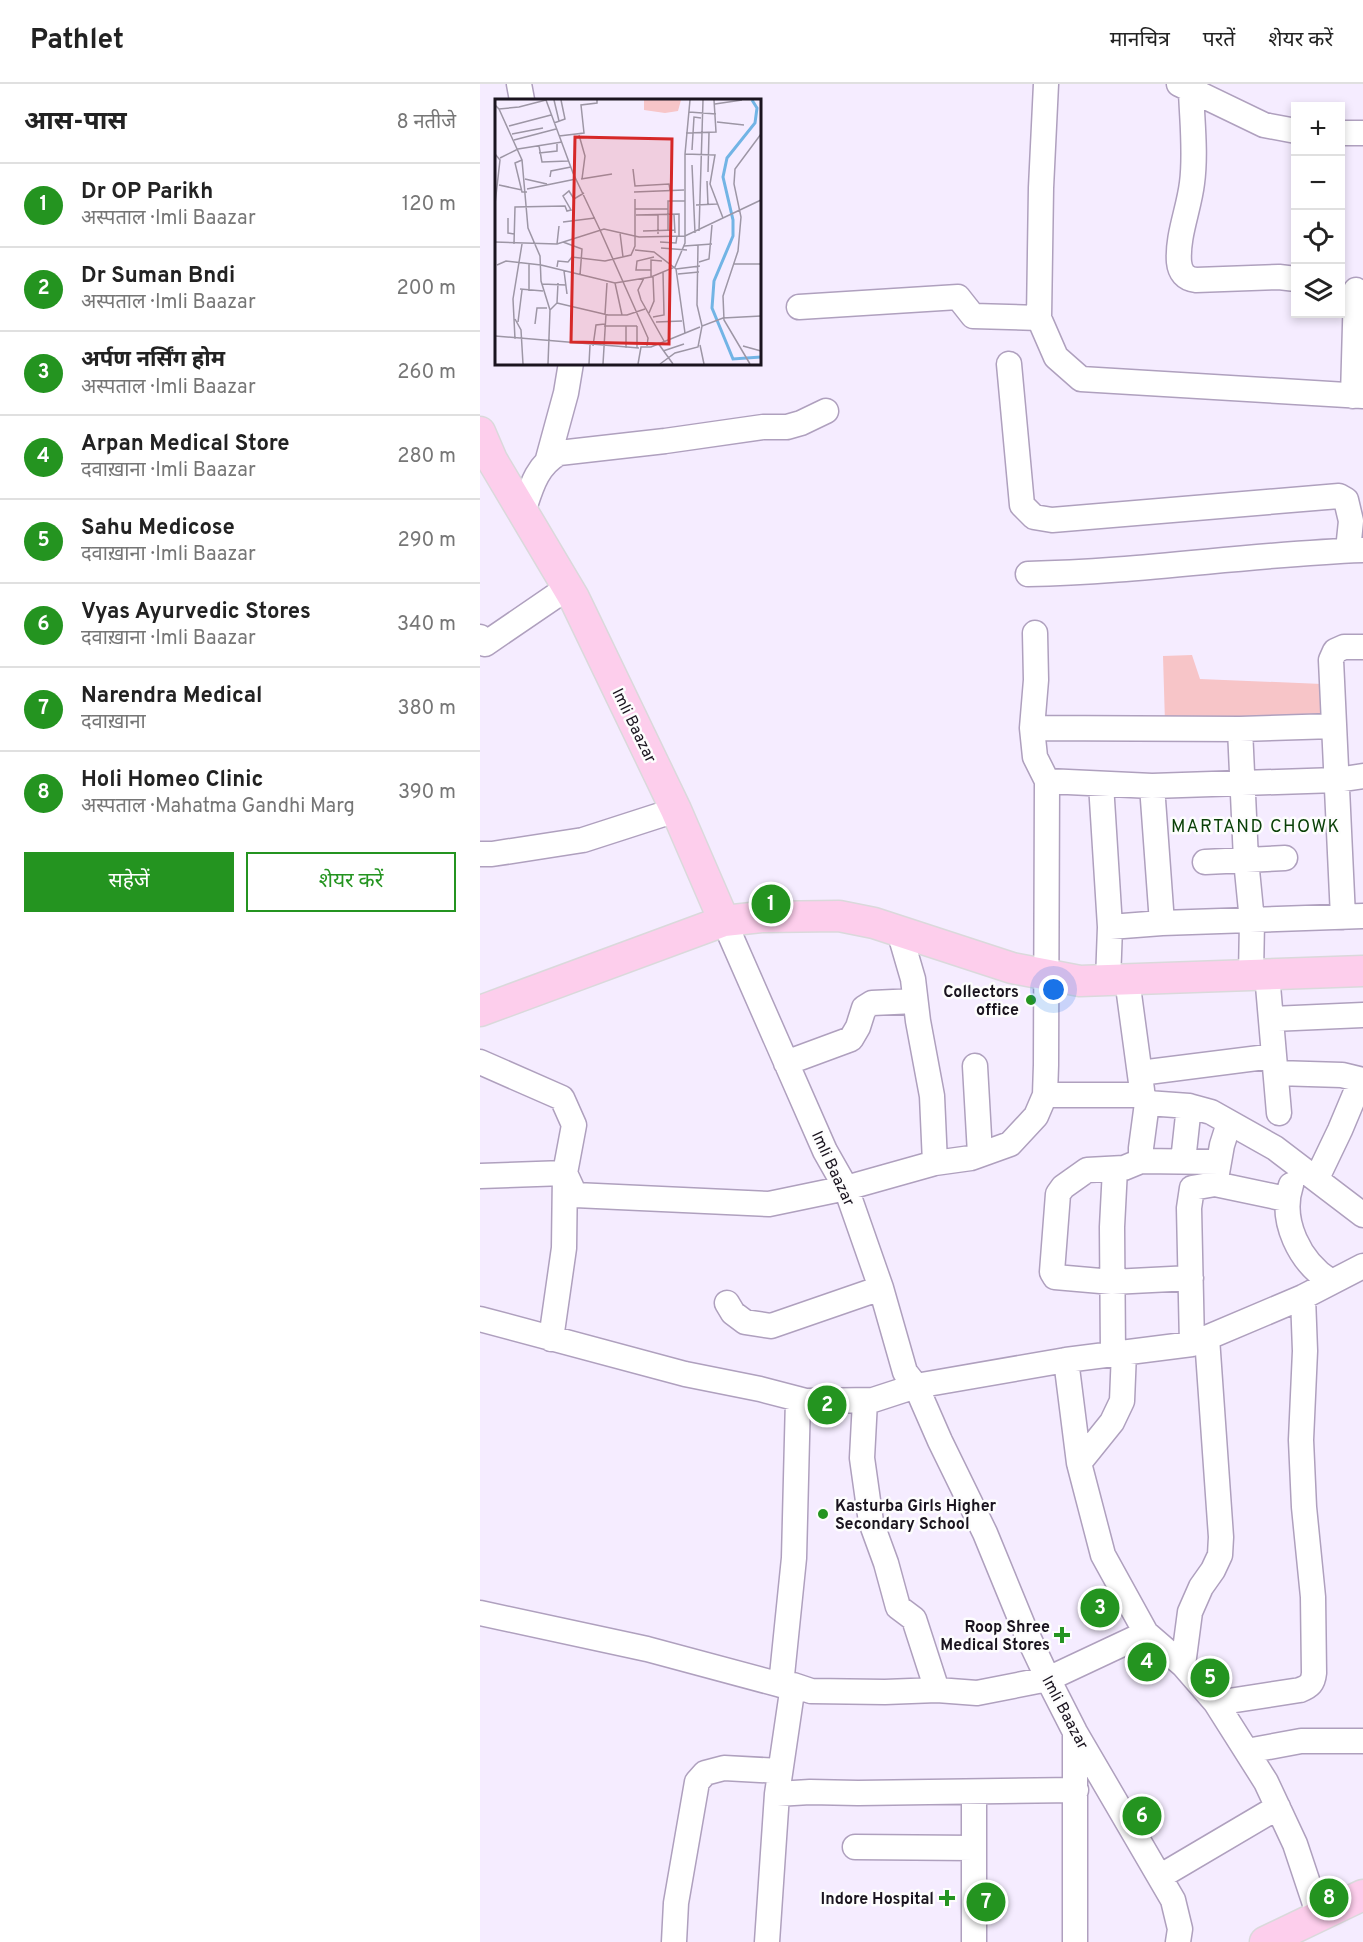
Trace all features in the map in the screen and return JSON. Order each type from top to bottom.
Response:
[{"type":"main road","name":"Imli Baazar","points":[[480,432],[486,461],[523,512],[574,598],[676,810],[724,921]]},
{"type":"main road","points":[[480,1011],[724,921],[761,917],[839,916],[874,923],[964,953],[1045,975],[1080,981],[1363,971]]},
{"type":"main road","points":[[1267,1942],[1363,1895]]},
{"type":"street","points":[[519,84],[522,99]]},
{"type":"street","points":[[1046,84],[1041,188],[1039,318],[1056,357],[1081,379],[1358,396],[1353,289]]},
{"type":"street","points":[[1185,87],[1263,125],[1291,130]]},
{"type":"street","points":[[1185,87],[1194,164],[1180,250],[1179,264],[1184,275],[1188,279],[1196,280],[1291,278]]},
{"type":"street","points":[[1345,133],[1363,133]]},
{"type":"street","points":[[799,307],[958,297],[973,316],[1039,318]]},
{"type":"street","points":[[549,459],[571,364]]},
{"type":"street","points":[[1009,364],[1022,505],[1034,517],[1052,520],[1102,517],[1339,496],[1346,500],[1356,550],[1303,552],[1068,573],[1028,574]]},
{"type":"street","points":[[523,512],[534,476],[549,459],[558,453],[763,427],[787,427],[826,411]]},
{"type":"street","points":[[480,637],[485,644],[567,588]]},
{"type":"street","points":[[565,1173],[575,1195],[769,1204],[846,1188],[935,1163],[971,1158],[1011,1144],[1036,1116],[1045,1095],[1047,781],[1035,757],[1032,728],[1036,680],[1035,633]]},
{"type":"street","points":[[1110,927],[1162,922],[1353,917],[1337,780],[1331,660],[1335,651],[1344,647],[1363,647]]},
{"type":"street","points":[[1032,728],[1240,729],[1334,726]]},
{"type":"street","points":[[1240,729],[1246,860],[1252,921],[1259,974],[1272,1019],[1279,1113]]},
{"type":"street","points":[[1047,781],[1152,786],[1337,780],[1363,776]]},
{"type":"street","points":[[1101,784],[1110,927],[1118,980],[1143,1091],[1142,1161]]},
{"type":"street","points":[[1152,786],[1162,922]]},
{"type":"street","points":[[480,854],[583,840],[676,810]]},
{"type":"street","points":[[1205,862],[1285,858]]},
{"type":"street","name":"Imli Baazar","points":[[724,921],[825,1151],[846,1188],[881,1288],[905,1372],[916,1386],[985,1533],[1024,1628],[1048,1679],[1075,1732],[1173,1899],[1180,1929],[1178,1942]]},
{"type":"street","points":[[899,931],[913,980],[932,1096],[935,1163]]},
{"type":"street","points":[[786,1063],[851,1039],[858,1027],[864,1008],[872,1003],[915,1001]]},
{"type":"street","points":[[1272,1019],[1363,1015]]},
{"type":"street","points":[[480,1062],[562,1098],[574,1125],[565,1173],[564,1248],[551,1338]]},
{"type":"street","points":[[1045,1095],[1143,1091],[1275,1064],[1362,1080],[1340,1130],[1286,1199],[1289,1227],[1298,1248],[1319,1274],[1330,1281]]},
{"type":"street","points":[[975,1066],[980,1154]]},
{"type":"street","points":[[1143,1091],[1211,1112],[1275,1148],[1363,1215]]},
{"type":"street","points":[[1183,1161],[1189,1106]]},
{"type":"street","points":[[1183,1665],[1190,1612],[1201,1587],[1220,1555],[1221,1537],[1191,1278],[1190,1194],[1192,1188],[1217,1173],[1229,1123]]},
{"type":"street","points":[[1191,1278],[1112,1282],[1055,1277],[1052,1272],[1058,1194],[1087,1170],[1115,1169],[1142,1161],[1183,1161],[1286,1199]]},
{"type":"street","points":[[1079,1463],[1112,1422],[1122,1401],[1112,1282],[1115,1169]]},
{"type":"street","points":[[480,1176],[565,1173]]},
{"type":"street","points":[[480,1319],[685,1374],[806,1401],[865,1401],[916,1386],[1066,1360],[1200,1341],[1303,1297],[1330,1281],[1363,1266]]},
{"type":"street","points":[[727,1303],[733,1313],[745,1322],[771,1326],[881,1288]]},
{"type":"street","points":[[1216,1703],[1300,1690],[1313,1682],[1313,1597],[1304,1507],[1301,1440],[1305,1351],[1303,1297]]},
{"type":"street","points":[[1066,1360],[1079,1463],[1102,1555],[1146,1633],[1183,1665],[1216,1703],[1266,1782],[1296,1844],[1319,1916]]},
{"type":"street","points":[[766,1942],[787,1685],[794,1558],[798,1399]]},
{"type":"street","points":[[865,1401],[862,1458],[871,1522],[886,1563],[898,1607],[914,1619],[937,1690]]},
{"type":"street","points":[[480,1613],[647,1649],[811,1691],[937,1690],[977,1693],[1048,1679],[1146,1633]]},
{"type":"street","points":[[1075,1732],[1075,1942]]},
{"type":"street","points":[[1247,1751],[1301,1741],[1363,1741]]},
{"type":"street","points":[[674,1942],[676,1903],[697,1782],[705,1773],[724,1768],[810,1792],[1076,1790]]},
{"type":"street","points":[[974,1792],[974,1942]]},
{"type":"street","points":[[1161,1876],[1278,1807]]},
{"type":"street","points":[[855,1847],[974,1848]]},
{"type":"shaded area","points":[[1192,655],[1200,679],[1322,684],[1323,723],[1165,723],[1163,656]]},
{"type":"place","name":"Dr OP Parikh","points":[[771,904]]},
{"type":"place","name":"Collectors office","points":[[1031,1000]]},
{"type":"place","name":"Dr Suman Bndi","points":[[827,1405]]},
{"type":"place","name":"Kasturba Girls Higher Secondary School","points":[[823,1514]]},
{"type":"place","name":"अर्पण नर्सिंग होम","points":[[1100,1608]]},
{"type":"place","name":"Roop Shree Medical Stores","points":[[1062,1635]]},
{"type":"place","name":"Arpan Medical Store","points":[[1147,1662]]},
{"type":"place","name":"Sahu Medicose","points":[[1210,1678]]},
{"type":"place","name":"Vyas Ayurvedic Stores","points":[[1142,1816]]},
{"type":"place","name":"Indore Hospital","points":[[947,1898]]},
{"type":"place","name":"Holi Homeo Clinic","points":[[1329,1898]]},
{"type":"place","name":"Narendra Medical","points":[[986,1902]]},
{"type":"district","name":"MARTAND CHOWK","points":[[1256,826]]}]
